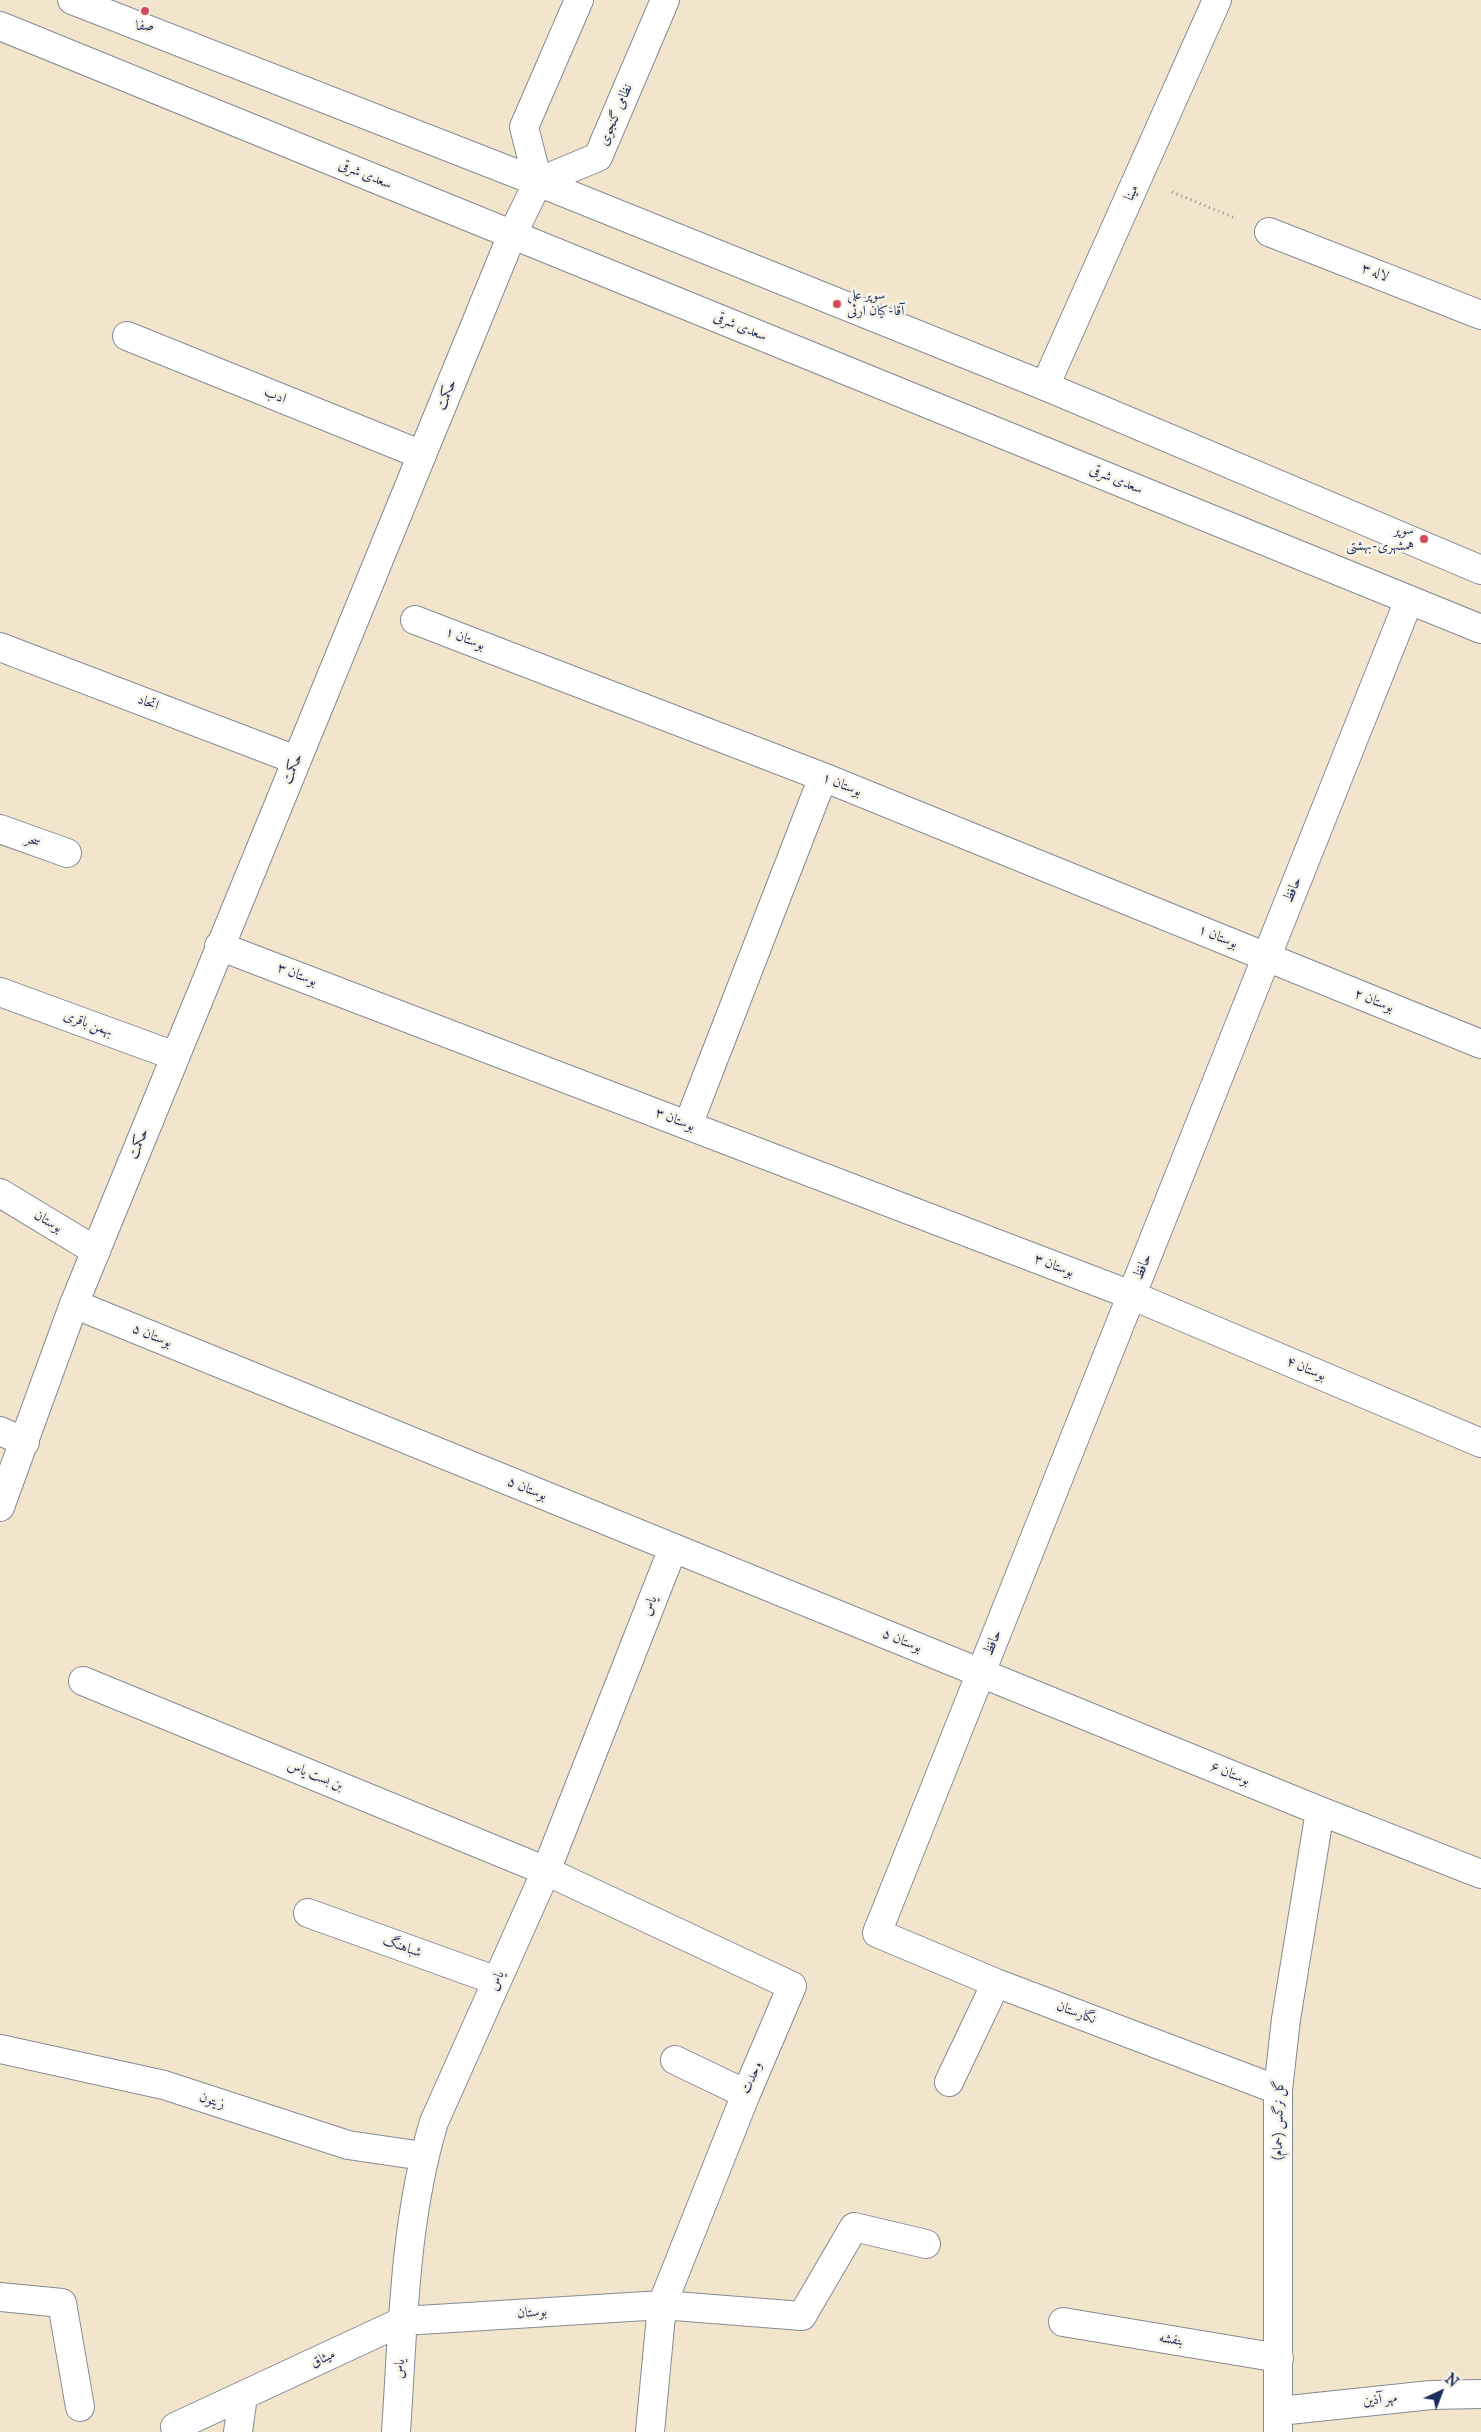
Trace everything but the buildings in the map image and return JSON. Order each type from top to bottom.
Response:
[{"type":"street","points":[[72,0],[538,182],[1045,386],[1481,570]]},
{"type":"street","points":[[538,182],[524,127],[579,0]]},
{"type":"street","name":"نظامی گنجوی","points":[[538,182],[598,157],[666,0]]},
{"type":"street","name":"مینا","points":[[1045,386],[1217,0]]},
{"type":"street","name":"سعدی شرقی","points":[[0,26],[1481,629]]},
{"type":"street","name":"حکمت","points":[[0,1507],[74,1304],[219,946],[512,235],[538,182]]},
{"type":"street","name":"لاله ۳","points":[[1269,232],[1481,315]]},
{"type":"street","name":"ادب","points":[[127,336],[422,456]]},
{"type":"street","name":"حافظ","points":[[876,1933],[1409,600]]},
{"type":"street","name":"بوستان ۱","points":[[416,620],[823,777],[1267,957]]},
{"type":"street","name":"اتحاد","points":[[0,646],[296,760]]},
{"type":"street","points":[[688,1126],[823,777]]},
{"type":"street","name":"سحر","points":[[0,829],[67,853]]},
{"type":"street","name":"بوستان ۳","points":[[219,946],[1131,1295]]},
{"type":"street","name":"بوستان ۲","points":[[1267,957],[1481,1044]]},
{"type":"street","name":"بهمن باقری","points":[[0,992],[175,1056]]},
{"type":"street","name":"بوستان","points":[[0,1193],[96,1251]]},
{"type":"street","name":"بوستان ۴","points":[[1131,1295],[1481,1443]]},
{"type":"street","name":"بوستان ۵","points":[[74,1304],[981,1673]]},
{"type":"street","points":[[0,1431],[25,1442]]},
{"type":"street","name":"یاس","points":[[396,2432],[407,2264],[424,2156],[434,2122],[546,1871],[672,1548]]},
{"type":"street","name":"بوستان ۶","points":[[981,1673],[1320,1811],[1481,1874]]},
{"type":"street","name":"بن بست یاس","points":[[83,1681],[546,1871]]},
{"type":"street","name":"گل نرگس (حمام)","points":[[1279,2421],[1278,2090],[1286,2019],[1320,1811]]},
{"type":"street","name":"وحدت","points":[[546,1871],[792,1986],[746,2094],[662,2305],[650,2432]]},
{"type":"street","name":"شباهنگ","points":[[308,1913],[497,1981]]},
{"type":"street","name":"نگارستان","points":[[876,1933],[996,1983],[1278,2090]]},
{"type":"street","points":[[949,2082],[996,1983]]},
{"type":"street","name":"زیتون","points":[[0,2049],[164,2085],[348,2145],[424,2156]]},
{"type":"street","points":[[675,2060],[746,2094]]},
{"type":"street","name":"بوستان","points":[[403,2321],[662,2305],[802,2316],[854,2227],[926,2244]]},
{"type":"street","points":[[0,2297],[62,2303],[80,2407]]},
{"type":"street","name":"میثاق","points":[[176,2427],[403,2321]]},
{"type":"street","name":"بنفشه","points":[[1063,2322],[1279,2358]]},
{"type":"street","name":"مهر آذین","points":[[1279,2421],[1431,2395],[1481,2394]]},
{"type":"street","points":[[238,2432],[243,2396]]},
{"type":"path","points":[[1139,178],[1269,232]]},
{"type":"place","name":"صفا","points":[[145,11]]},
{"type":"place","name":"سوپر علی آقا-کیان ارثی","points":[[837,304]]},
{"type":"place","name":"سوپر همشهری-بهشتی","points":[[1424,539]]}]
